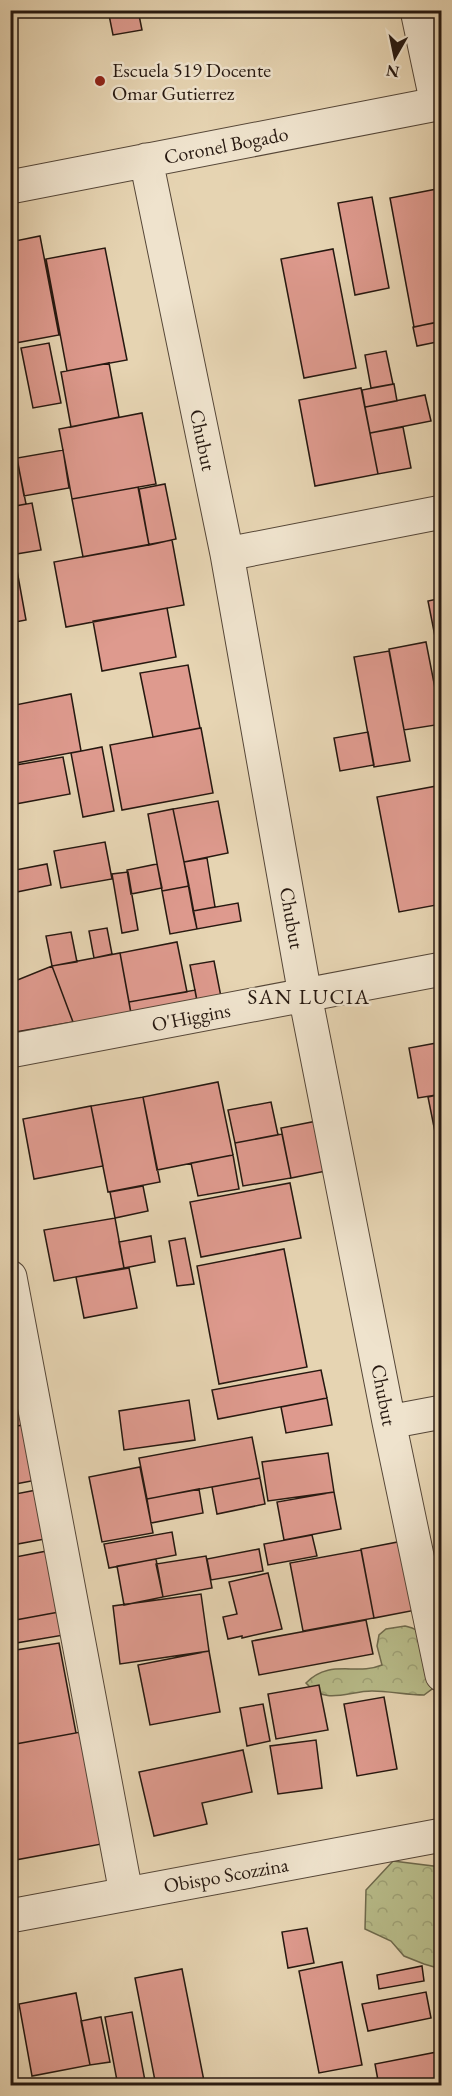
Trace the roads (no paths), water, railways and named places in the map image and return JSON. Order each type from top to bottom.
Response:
[{"type":"street","points":[[417,10],[439,103]]},
{"type":"street","name":"Coronel Bogado","points":[[10,187],[439,103]]},
{"type":"street","name":"Chubut","points":[[146,160],[227,554],[305,995],[441,1675]]},
{"type":"street","points":[[227,554],[441,512]]},
{"type":"street","name":"O'Higgins","points":[[10,1051],[441,969]]},
{"type":"street","points":[[10,1277],[126,1893]]},
{"type":"street","points":[[389,1422],[441,1412]]},
{"type":"street","name":"Obispo Scozzina","points":[[10,1916],[441,1835]]},
{"type":"place","name":"Escuela 519 Docente Omar Gutierrez","points":[[100,81]]},
{"type":"district","name":"SAN LUCIA","points":[[309,996]]}]
